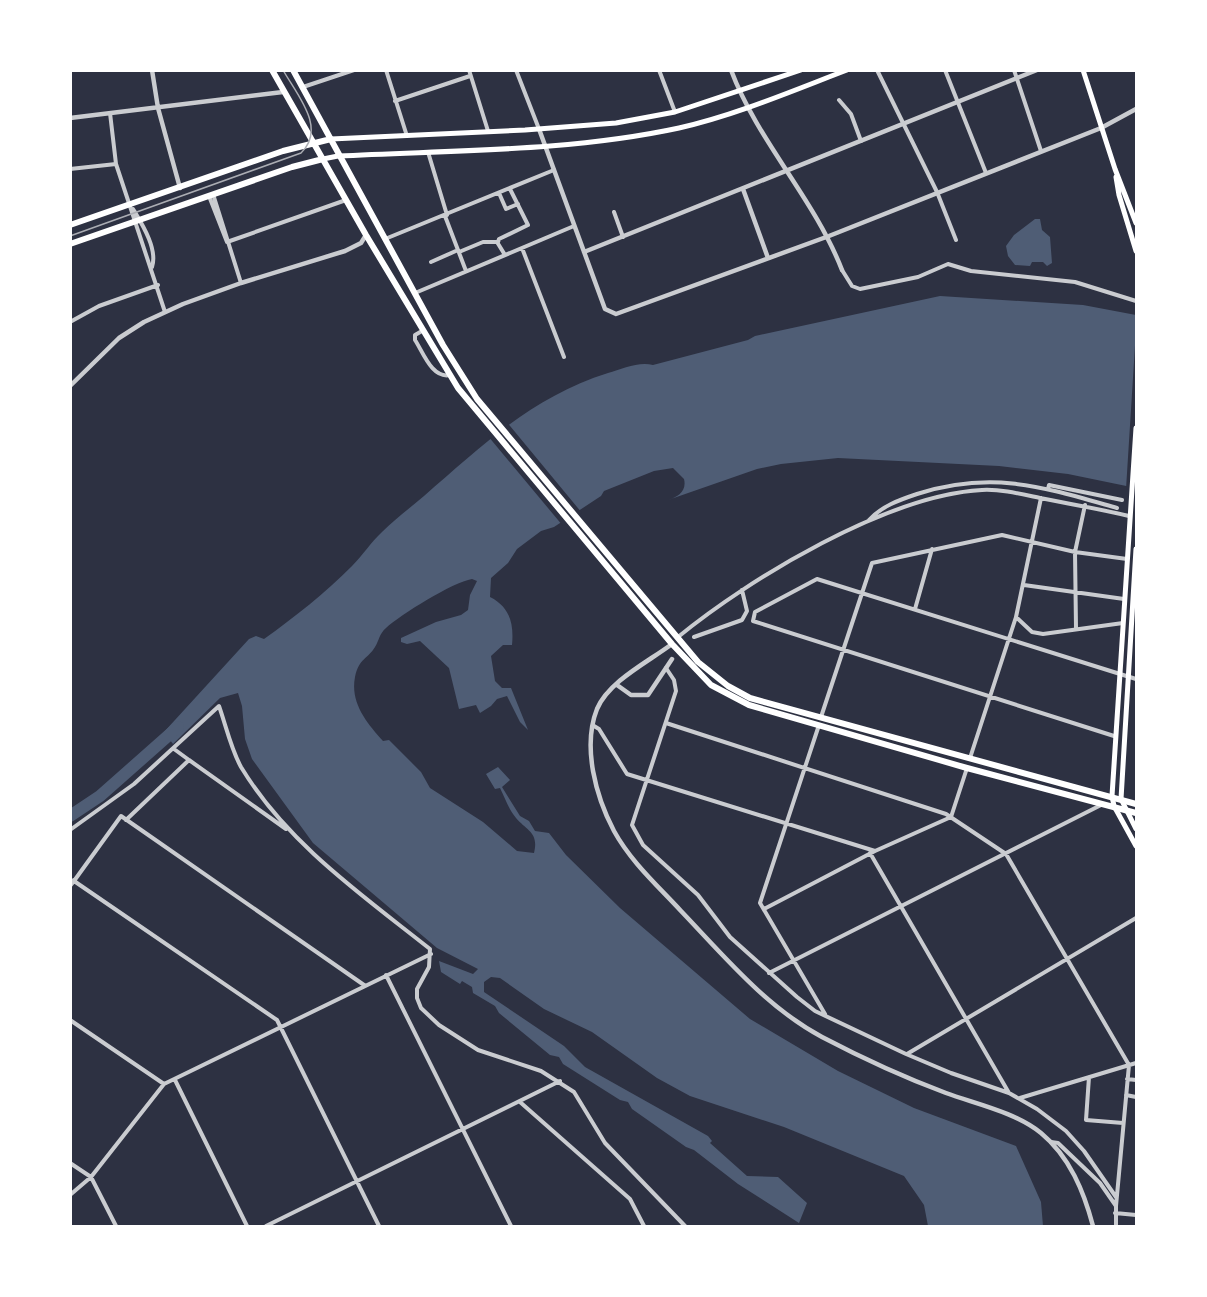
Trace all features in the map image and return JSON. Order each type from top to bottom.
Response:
[{"type":"highway","points":[[272,70],[345,200],[450,375],[484,420],[666,638],[711,685],[749,705],[967,768],[1137,813]]},
{"type":"highway","points":[[293,70],[338,156],[458,371],[490,416],[698,662],[728,686],[750,698],[1137,804]]},
{"type":"highway","points":[[70,225],[313,142],[331,139]]},
{"type":"highway","points":[[70,244],[323,159]]},
{"type":"main road","points":[[331,139],[616,123],[675,112],[740,93],[801,70]]},
{"type":"main road","points":[[323,159],[338,156],[546,146],[619,138],[680,127],[747,107],[847,70]]},
{"type":"main road","points":[[1083,70],[1115,169],[1137,223]]},
{"type":"main road","points":[[1115,169],[1119,195],[1137,251]]},
{"type":"main road","points":[[1137,428],[1114,736],[1112,796],[1114,806],[1137,846]]},
{"type":"main road","points":[[1130,516],[1137,517]]},
{"type":"main road","points":[[1137,549],[1121,799],[1137,829]]},
{"type":"street","points":[[153,70],[158,108],[180,188]]},
{"type":"street","points":[[302,88],[354,70]]},
{"type":"street","points":[[386,70],[406,134]]},
{"type":"street","points":[[469,70],[488,131]]},
{"type":"street","points":[[516,70],[605,309],[616,314],[829,236],[1101,128],[1137,109]]},
{"type":"street","points":[[659,70],[675,112]]},
{"type":"street","points":[[731,70],[747,107],[829,236],[842,270],[852,286],[860,289],[918,277],[948,264],[971,271],[1075,282],[1137,301]]},
{"type":"street","points":[[878,70],[937,192],[957,240]]},
{"type":"street","points":[[945,70],[986,173]]},
{"type":"street","points":[[1014,70],[1041,151]]},
{"type":"street","points":[[584,252],[1037,70]]},
{"type":"street","points":[[395,101],[470,76]]},
{"type":"street","points":[[70,118],[283,92]]},
{"type":"street","points":[[839,100],[851,114],[861,141]]},
{"type":"street","points":[[110,114],[116,164],[130,204],[154,259],[152,267]]},
{"type":"street","points":[[427,152],[466,271]]},
{"type":"street","points":[[70,169],[116,164]]},
{"type":"street","points":[[385,239],[554,170]]},
{"type":"street","points":[[430,262],[483,242],[498,242],[499,239],[528,225],[510,189]]},
{"type":"street","points":[[744,189],[768,258]]},
{"type":"street","points":[[499,193],[506,209],[518,204]]},
{"type":"street","points":[[211,195],[242,283]]},
{"type":"street","points":[[228,242],[345,200]]},
{"type":"street","points":[[614,212],[623,237]]},
{"type":"street","points":[[137,221],[147,261],[152,267],[165,312]]},
{"type":"street","points":[[415,293],[574,226]]},
{"type":"street","points":[[70,386],[119,338],[165,312],[242,283],[345,251],[361,243],[366,235]]},
{"type":"street","points":[[498,242],[505,255]]},
{"type":"street","points":[[522,248],[564,357]]},
{"type":"street","points":[[70,322],[99,306],[158,285]]},
{"type":"street","points":[[422,331],[415,335],[415,340],[435,372],[443,376],[450,375]]},
{"type":"street","points":[[866,523],[894,501],[960,483],[1017,482],[1117,508]]},
{"type":"street","points":[[1048,489],[1049,485],[1072,488],[1122,500]]},
{"type":"street","points":[[676,634],[742,590],[866,523],[908,505],[952,493],[984,490],[1041,498],[1130,516]]},
{"type":"street","points":[[970,758],[1016,617],[1041,498]]},
{"type":"street","points":[[1076,628],[1076,552],[1085,506]]},
{"type":"street","points":[[821,717],[872,563],[1002,535],[1076,552],[1127,559]]},
{"type":"street","points":[[915,609],[932,549]]},
{"type":"street","points":[[1114,736],[753,621],[755,612],[817,579],[1127,678],[1137,679]]},
{"type":"street","points":[[1024,585],[1124,599]]},
{"type":"street","points":[[694,637],[742,620],[747,611],[742,590]]},
{"type":"street","points":[[1016,617],[1032,632],[1043,634],[1123,623]]},
{"type":"street","points":[[672,644],[617,685],[601,703],[594,726],[591,749],[594,772],[603,806],[614,831],[636,862],[734,969],[791,1017],[822,1037],[897,1073],[1021,1122],[1050,1142],[1077,1179],[1093,1227]]},
{"type":"street","points":[[617,685],[631,695],[642,697],[654,687],[672,659]]},
{"type":"street","points":[[666,668],[676,685],[649,780],[632,825],[643,845],[698,895],[730,937],[815,1011],[906,1054],[1020,1098],[1066,1131],[1084,1151],[1116,1197]]},
{"type":"street","points":[[70,830],[113,801],[174,749],[219,706],[241,766],[296,836]]},
{"type":"street","points":[[666,723],[951,817],[1006,854],[1129,1065],[1116,1197],[1116,1227]]},
{"type":"street","points":[[819,725],[760,903],[825,1015]]},
{"type":"street","points":[[594,726],[599,729],[627,774],[786,822],[872,852],[1009,1093]]},
{"type":"street","points":[[174,749],[296,836],[339,876],[430,949],[429,967],[419,982],[417,998],[421,1008],[431,1018],[478,1050],[541,1071],[574,1092],[605,1143],[685,1227]]},
{"type":"street","points":[[126,820],[189,760]]},
{"type":"street","points":[[764,909],[872,852],[951,817],[967,768]]},
{"type":"street","points":[[769,973],[1104,803]]},
{"type":"street","points":[[70,886],[72,880],[120,816],[364,985]]},
{"type":"street","points":[[72,880],[277,1020],[379,1227]]},
{"type":"street","points":[[906,1054],[1137,918]]},
{"type":"street","points":[[70,1195],[91,1177],[164,1084],[430,954]]},
{"type":"street","points":[[386,975],[511,1227]]},
{"type":"street","points":[[70,1020],[164,1084]]},
{"type":"street","points":[[1020,1098],[1137,1062]]},
{"type":"street","points":[[1089,1077],[1086,1120],[1123,1123]]},
{"type":"street","points":[[1127,1079],[1137,1080]]},
{"type":"street","points":[[175,1080],[247,1227]]},
{"type":"street","points":[[266,1227],[560,1081]]},
{"type":"street","points":[[1126,1095],[1137,1097]]},
{"type":"street","points":[[520,1102],[630,1200],[644,1227]]},
{"type":"street","points":[[1050,1142],[1058,1143],[1100,1183],[1116,1206]]},
{"type":"street","points":[[70,1163],[91,1177],[116,1227]]},
{"type":"street","points":[[1115,1213],[1137,1215]]},
{"type":"water","points":[[1035,219],[1040,219],[1042,230],[1050,237],[1052,263],[1047,266],[1043,262],[1032,262],[1030,266],[1015,265],[1008,256],[1006,246],[1014,235]]},
{"type":"water","points":[[940,296],[1083,305],[1136,315],[1136,488],[1068,474],[999,466],[838,458],[757,469],[672,499],[681,493],[685,483],[673,468],[654,471],[604,491],[601,496],[554,527],[541,531],[517,549],[508,563],[491,578],[490,597],[506,611],[512,630],[512,645],[503,645],[491,656],[495,681],[502,688],[511,688],[528,730],[520,722],[507,696],[497,699],[480,713],[476,705],[459,709],[449,668],[420,641],[407,644],[401,642],[401,638],[436,622],[461,615],[468,610],[470,595],[477,581],[472,579],[463,581],[427,600],[384,630],[375,647],[361,662],[355,677],[355,695],[361,712],[383,741],[389,740],[421,772],[430,788],[483,822],[517,851],[534,853],[535,840],[531,832],[514,815],[500,788],[495,789],[486,774],[498,767],[510,780],[502,787],[520,816],[529,821],[535,831],[549,833],[566,855],[620,908],[750,1019],[838,1071],[914,1108],[1016,1146],[1041,1202],[1043,1226],[928,1226],[924,1205],[904,1176],[784,1127],[690,1096],[657,1078],[592,1032],[544,1009],[500,978],[491,977],[484,982],[484,992],[564,1046],[585,1067],[708,1136],[712,1141],[710,1143],[747,1176],[778,1177],[807,1203],[799,1223],[738,1184],[694,1150],[686,1147],[632,1109],[628,1102],[620,1100],[563,1064],[559,1057],[550,1055],[499,1013],[495,1006],[473,993],[472,987],[462,981],[460,984],[441,972],[439,961],[473,974],[478,969],[437,948],[313,843],[252,759],[245,739],[242,706],[238,693],[220,698],[173,744],[164,732],[249,639],[256,636],[264,639],[310,604],[352,566],[392,523],[510,424],[555,395],[581,383],[630,366],[653,365],[748,340],[755,336]]},
{"type":"pier","points":[[1136,330],[1136,491],[1126,489]]},
{"type":"pier","points":[[506,421],[582,513],[563,526],[488,436]]},
{"type":"waterway","points":[[70,816],[100,796],[178,727]]},
{"type":"tram line","points":[[70,236],[301,153],[311,133],[310,122],[302,101],[283,70]]}]
